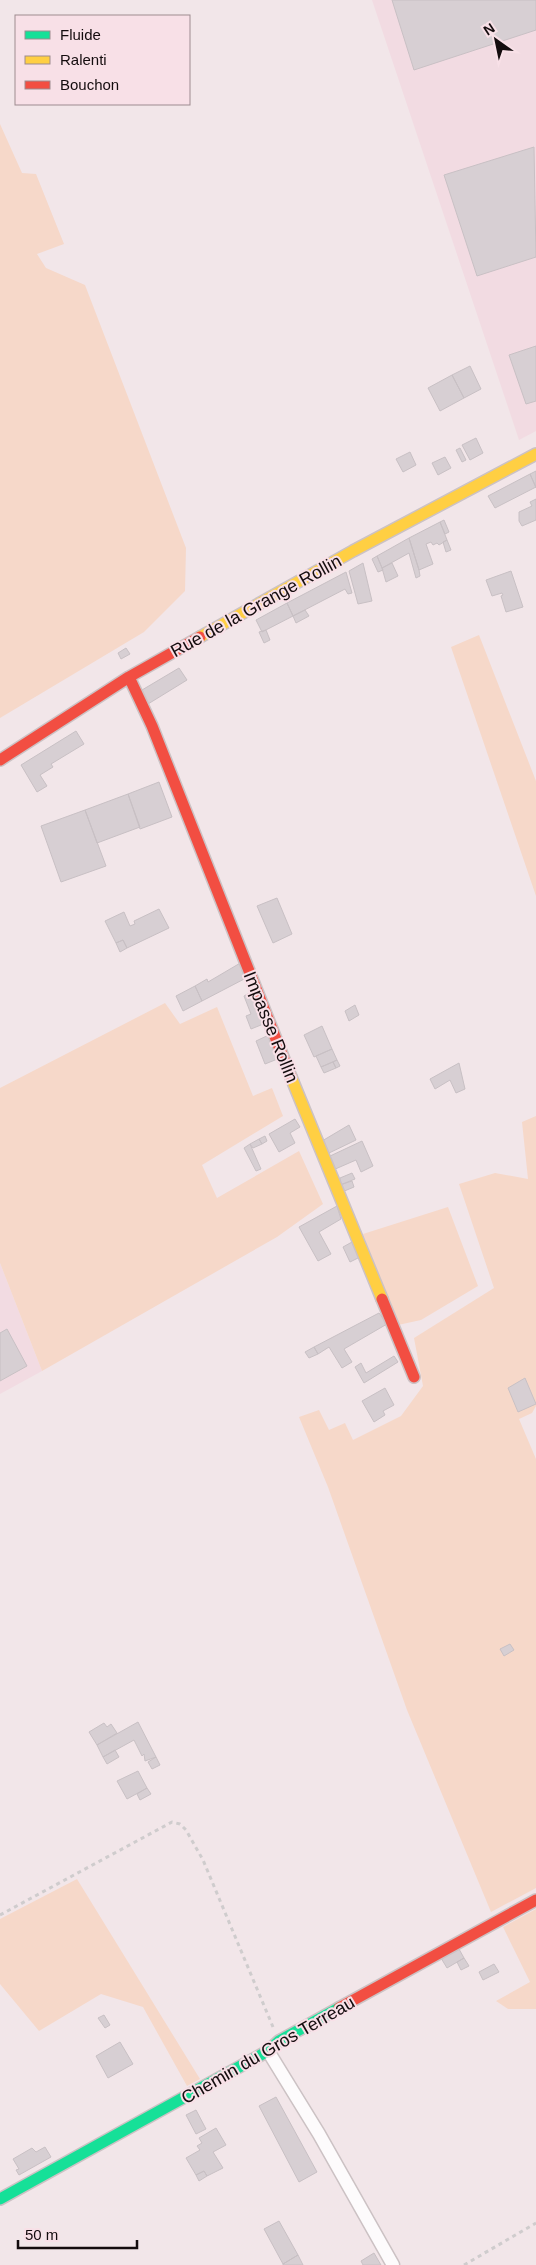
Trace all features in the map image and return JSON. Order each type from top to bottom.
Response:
[{"type":"street","name":"Rue de la Grange Rollin","points":[[0,760],[129,677],[354,552],[536,454]]},
{"type":"street","name":"Rue de la Grange Rollin","points":[[519,464],[536,458]]},
{"type":"street","name":"Impasse Rollin","points":[[129,677],[152,726],[326,1166],[414,1377]]},
{"type":"street","name":"Chemin du Gros Terreau","points":[[0,2199],[268,2051],[279,2041],[536,1900]]},
{"type":"street","points":[[268,2051],[319,2134],[393,2265]]},
{"type":"path","points":[[0,1915],[172,1822],[180,1824],[186,1830],[203,1860],[279,2041]]},
{"type":"path","points":[[464,2265],[536,2223]]},
{"type":"shaded area","points":[[372,0],[536,0],[536,431],[519,440]]},
{"type":"shaded area","points":[[0,124],[22,173],[36,174],[64,244],[37,254],[46,268],[85,285],[186,548],[185,591],[144,632],[0,718]]},
{"type":"shaded area","points":[[479,635],[536,781],[536,896],[451,647]]},
{"type":"shaded area","points":[[165,1003],[180,1024],[217,1007],[253,1096],[272,1088],[283,1116],[202,1165],[217,1198],[299,1151],[323,1204],[277,1237],[42,1371],[0,1263],[0,1088]]},
{"type":"shaded area","points":[[536,1116],[536,1406],[532,1413],[519,1419],[536,1459],[536,1888],[491,1912],[407,1710],[328,1487],[299,1417],[319,1410],[329,1430],[345,1423],[353,1440],[401,1416],[423,1386],[414,1338],[494,1288],[459,1184],[495,1173],[528,1179],[522,1122]]},
{"type":"shaded area","points":[[448,1207],[478,1286],[421,1320],[398,1325],[363,1234]]},
{"type":"shaded area","points":[[0,1263],[42,1371],[0,1394]]},
{"type":"shaded area","points":[[77,1879],[200,2079],[187,2086],[143,2007],[101,1994],[39,2031],[0,1984],[0,1919]]},
{"type":"shaded area","points":[[536,1909],[536,2009],[508,2009],[496,2001],[530,1982],[503,1927]]},
{"type":"building","points":[[392,0],[536,0],[536,30],[414,70]]},
{"type":"building","points":[[534,147],[536,257],[477,276],[444,175]]},
{"type":"building","points":[[536,346],[536,401],[526,404],[509,355]]},
{"type":"building","points":[[470,366],[481,389],[464,398],[452,375]]},
{"type":"building","points":[[452,375],[464,398],[440,411],[428,388]]},
{"type":"building","points":[[476,438],[483,453],[470,460],[462,445]]},
{"type":"building","points":[[460,448],[466,460],[462,462],[456,450]]},
{"type":"building","points":[[410,452],[416,465],[403,472],[396,459]]},
{"type":"building","points":[[445,457],[451,468],[438,475],[432,463]]},
{"type":"building","points":[[536,471],[536,488],[530,474]]},
{"type":"building","points":[[530,474],[536,487],[495,508],[488,496]]},
{"type":"building","points":[[536,499],[536,520],[522,526],[519,521],[519,512],[532,506],[530,502]]},
{"type":"building","points":[[444,520],[449,532],[445,534],[440,522]]},
{"type":"building","points":[[440,522],[447,540],[439,545],[437,543],[433,545],[431,542],[426,544],[433,564],[419,570],[409,538]]},
{"type":"building","points":[[409,538],[419,570],[420,576],[416,578],[409,553],[382,568],[377,556]]},
{"type":"building","points":[[447,540],[451,550],[446,552],[443,542]]},
{"type":"building","points":[[377,556],[383,570],[378,572],[372,559]]},
{"type":"building","points":[[363,563],[372,601],[358,604],[349,571]]},
{"type":"building","points":[[392,563],[398,576],[386,582],[382,568]]},
{"type":"building","points":[[511,571],[523,607],[506,612],[501,596],[503,595],[502,593],[492,596],[486,580]]},
{"type":"building","points":[[346,572],[352,593],[348,594],[345,589],[293,616],[287,603]]},
{"type":"building","points":[[287,603],[293,616],[262,632],[256,620]]},
{"type":"building","points":[[305,610],[309,616],[296,623],[293,616]]},
{"type":"building","points":[[266,630],[270,640],[264,643],[259,632]]},
{"type":"building","points":[[126,648],[130,654],[121,659],[118,653]]},
{"type":"building","points":[[179,668],[187,680],[148,704],[142,690]]},
{"type":"building","points":[[76,731],[84,744],[51,764],[53,767],[40,775],[47,786],[37,792],[21,765]]},
{"type":"building","points":[[159,782],[172,817],[140,829],[128,794]]},
{"type":"building","points":[[128,794],[140,827],[97,843],[85,810]]},
{"type":"building","points":[[85,810],[106,866],[61,882],[41,826]]},
{"type":"building","points":[[277,898],[292,934],[273,943],[257,906]]},
{"type":"building","points":[[159,909],[169,928],[127,948],[123,940],[116,943],[105,921],[124,912],[130,926],[135,924],[134,921]]},
{"type":"building","points":[[123,940],[127,948],[120,952],[116,943]]},
{"type":"building","points":[[242,962],[248,977],[202,1001],[195,986],[207,979],[208,982]]},
{"type":"building","points":[[195,986],[202,1001],[183,1011],[176,996]]},
{"type":"building","points":[[253,991],[266,1023],[251,1029],[246,1016],[251,1014],[244,996]]},
{"type":"building","points":[[355,1005],[359,1015],[349,1021],[345,1011]]},
{"type":"building","points":[[322,1026],[332,1049],[314,1057],[304,1035]]},
{"type":"building","points":[[271,1034],[280,1058],[265,1064],[256,1041]]},
{"type":"building","points":[[332,1049],[337,1060],[321,1067],[316,1056]]},
{"type":"building","points":[[337,1060],[340,1066],[336,1068],[333,1062]]},
{"type":"building","points":[[333,1062],[336,1068],[324,1073],[321,1067]]},
{"type":"building","points":[[459,1063],[465,1089],[456,1093],[450,1080],[435,1089],[430,1079]]},
{"type":"building","points":[[295,1119],[300,1127],[290,1133],[295,1143],[279,1152],[269,1134]]},
{"type":"building","points":[[349,1125],[356,1140],[327,1154],[322,1141]]},
{"type":"building","points":[[265,1136],[267,1141],[262,1144],[259,1139]]},
{"type":"building","points":[[259,1139],[262,1144],[253,1148],[250,1144]]},
{"type":"building","points":[[362,1141],[373,1166],[361,1172],[356,1160],[333,1170],[328,1157]]},
{"type":"building","points":[[250,1144],[261,1169],[256,1171],[244,1148]]},
{"type":"building","points":[[352,1173],[355,1179],[340,1185],[340,1178]]},
{"type":"building","points":[[352,1181],[354,1187],[342,1192],[340,1185]]},
{"type":"building","points":[[337,1206],[341,1219],[319,1232],[331,1254],[318,1261],[299,1227]]},
{"type":"building","points":[[352,1242],[360,1257],[350,1262],[343,1247]]},
{"type":"building","points":[[379,1313],[387,1324],[344,1349],[352,1362],[342,1368],[329,1347],[318,1354],[314,1347]]},
{"type":"building","points":[[7,1329],[27,1366],[0,1381],[0,1333]]},
{"type":"building","points":[[314,1347],[318,1354],[309,1358],[305,1352]]},
{"type":"building","points":[[394,1356],[398,1362],[364,1383],[355,1367],[361,1363],[366,1373]]},
{"type":"building","points":[[525,1378],[536,1404],[518,1412],[508,1388]]},
{"type":"building","points":[[385,1388],[394,1405],[383,1411],[385,1415],[374,1422],[362,1401]]},
{"type":"building","points":[[510,1644],[514,1650],[504,1656],[500,1649]]},
{"type":"building","points":[[138,1722],[156,1757],[145,1761],[144,1754],[142,1756],[134,1740],[103,1757],[97,1745]]},
{"type":"building","points":[[104,1723],[107,1727],[111,1724],[117,1733],[97,1745],[89,1732]]},
{"type":"building","points":[[115,1750],[119,1757],[107,1764],[103,1757]]},
{"type":"building","points":[[156,1757],[160,1765],[152,1769],[148,1762]]},
{"type":"building","points":[[138,1771],[147,1788],[127,1799],[117,1781]]},
{"type":"building","points":[[147,1788],[151,1794],[140,1800],[137,1794]]},
{"type":"building","points":[[459,1949],[464,1958],[447,1968],[441,1958]]},
{"type":"building","points":[[464,1958],[469,1966],[461,1970],[457,1962]]},
{"type":"building","points":[[494,1964],[499,1972],[483,1980],[479,1972]]},
{"type":"building","points":[[104,2015],[110,2025],[105,2028],[98,2018]]},
{"type":"building","points":[[120,2042],[133,2064],[108,2078],[96,2056]]},
{"type":"building","points":[[276,2097],[317,2172],[299,2182],[259,2106]]},
{"type":"building","points":[[196,2110],[206,2129],[196,2134],[186,2115]]},
{"type":"building","points":[[216,2128],[226,2145],[213,2152],[223,2168],[207,2176],[204,2171],[196,2175],[186,2158],[200,2150],[197,2146],[202,2143],[199,2138]]},
{"type":"building","points":[[45,2147],[51,2157],[19,2175],[16,2170],[19,2169],[13,2159],[32,2148],[36,2152]]},
{"type":"building","points":[[204,2171],[207,2176],[199,2181],[196,2175]]},
{"type":"building","points":[[279,2221],[298,2255],[283,2264],[264,2229]]},
{"type":"building","points":[[374,2253],[381,2265],[363,2265],[361,2261]]},
{"type":"building","points":[[298,2255],[303,2265],[283,2265],[283,2264]]},
{"type":"traffic: fast","points":[[0,2199],[268,2051],[279,2041],[339,2008]]},
{"type":"traffic: slow","points":[[200,637],[353,551],[536,454]]},
{"type":"traffic: slow","points":[[291,1077],[382,1299]]},
{"type":"traffic: jam","points":[[0,760],[129,677],[200,637]]},
{"type":"traffic: jam","points":[[129,677],[152,726],[291,1077]]},
{"type":"traffic: jam","points":[[382,1299],[414,1377]]},
{"type":"traffic: jam","points":[[339,2008],[536,1900]]}]
